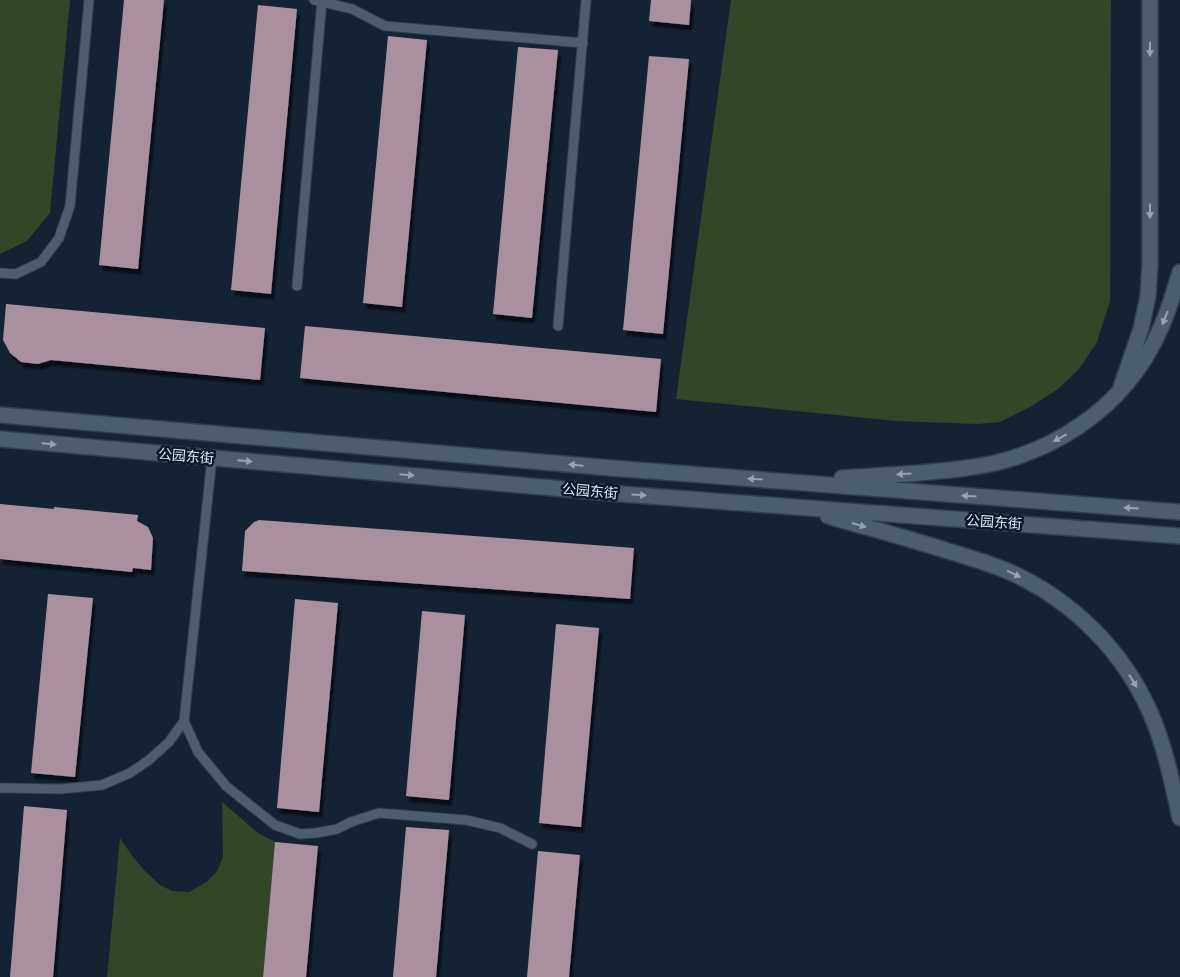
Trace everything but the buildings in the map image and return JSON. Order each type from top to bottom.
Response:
[{"type":"street","points":[[1119,391],[1141,329],[1148,296],[1150,254],[1150,0]]},
{"type":"street","points":[[788,482],[958,469],[1013,458],[1040,448],[1066,435],[1090,419],[1112,400],[1148,354],[1168,312],[1180,272]]},
{"type":"street","name":"公园东街","points":[[0,415],[611,468],[1180,512]]},
{"type":"street","name":"公园东街","points":[[0,439],[609,493],[1180,536]]},
{"type":"street","points":[[795,507],[986,563],[1012,573],[1062,602],[1104,640],[1122,663],[1137,687],[1150,712],[1160,738],[1180,818]]},
{"type":"lane","points":[[0,273],[16,274],[41,262],[58,238],[70,206],[89,0]]},
{"type":"lane","points":[[558,326],[586,0]]},
{"type":"lane","points":[[297,286],[319,1],[352,9],[385,26],[583,43]]},
{"type":"lane","points":[[0,788],[60,789],[102,785],[130,773],[149,760],[169,742],[184,721],[212,458]]},
{"type":"lane","points":[[184,721],[198,752],[226,786],[275,825],[300,834],[337,829],[351,822],[379,813],[466,820],[500,828],[532,844]]},
{"type":"green space","points":[[0,0],[70,0],[50,213],[27,241],[0,254]]},
{"type":"green space","points":[[731,0],[1111,0],[1110,301],[1097,342],[1079,369],[1058,389],[1030,407],[1000,422],[977,424],[896,421],[676,399]]},
{"type":"green space","points":[[222,802],[258,833],[275,842],[263,977],[107,977],[120,838],[144,870],[160,885],[172,891],[189,892],[208,881],[218,870],[223,856]]}]
